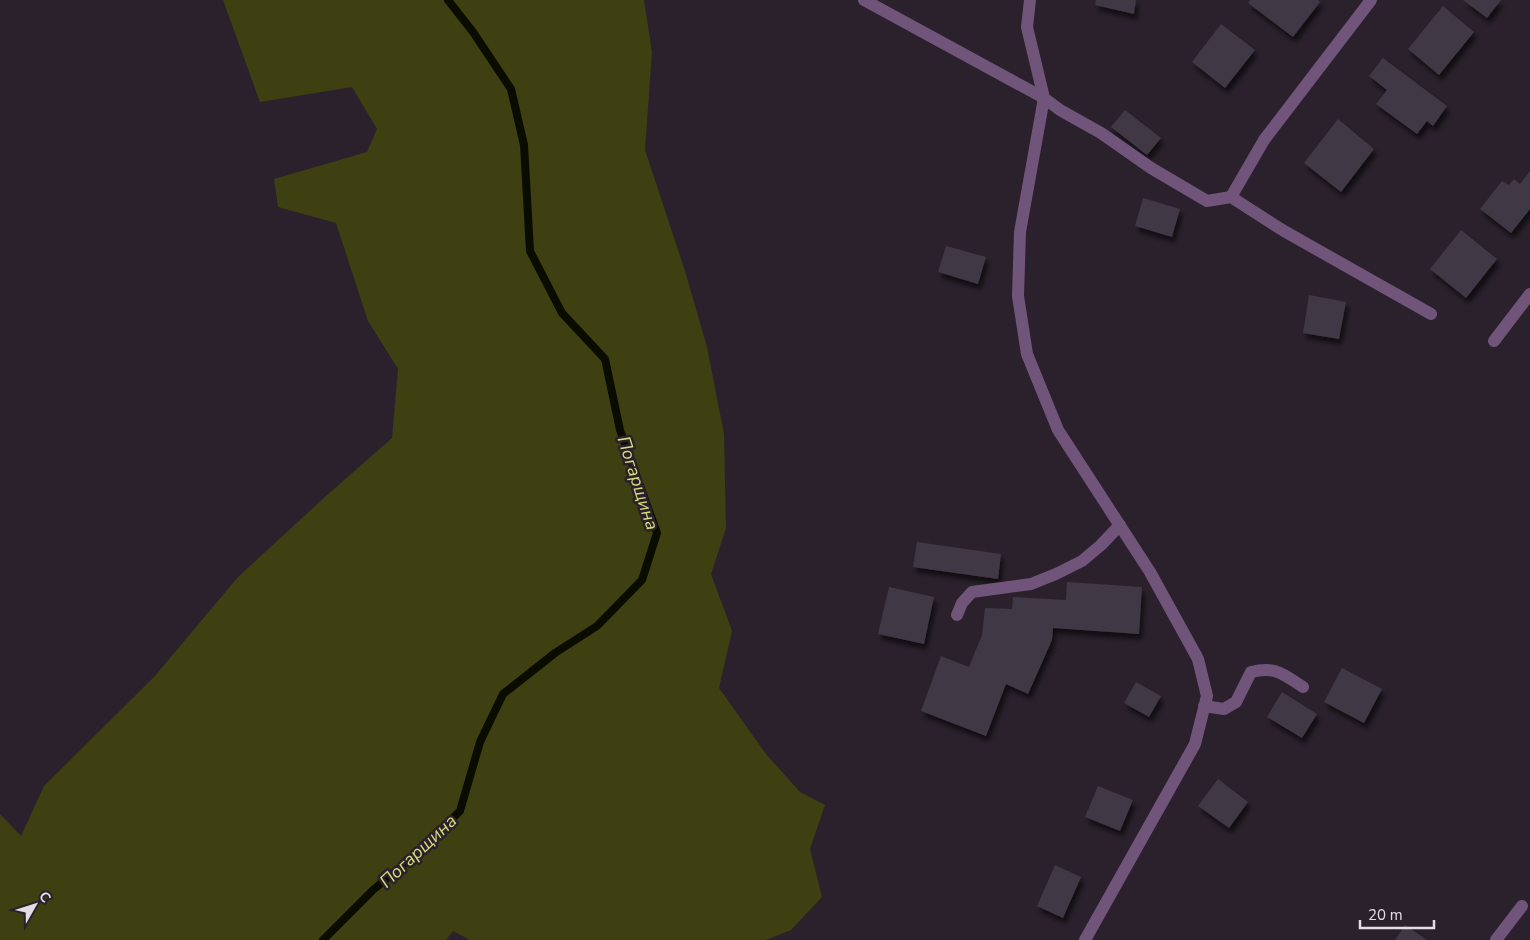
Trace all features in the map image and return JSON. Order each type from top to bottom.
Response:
[{"type":"street","points":[[864,0],[1044,98],[1060,110],[1101,133],[1151,168],[1207,201],[1231,197],[1284,231],[1431,314]]},
{"type":"street","points":[[1030,0],[1028,27],[1044,98],[1020,232],[1018,296],[1027,354],[1058,430],[1150,572],[1198,659],[1207,696],[1195,744],[1085,940]]},
{"type":"street","points":[[1231,197],[1264,140],[1371,0]]},
{"type":"street","points":[[1494,341],[1530,294]]},
{"type":"street","points":[[957,615],[962,603],[972,592],[1030,584],[1082,561],[1120,525]]},
{"type":"street","points":[[1204,706],[1224,709],[1236,702],[1251,672],[1264,669],[1281,673],[1303,687]]},
{"type":"street","points":[[1496,940],[1522,906]]},
{"type":"shaded area","points":[[223,0],[644,0],[652,52],[645,150],[685,271],[707,347],[724,434],[726,528],[711,574],[732,631],[719,688],[766,754],[800,792],[825,805],[810,849],[822,897],[791,930],[766,940],[470,940],[453,931],[446,940],[0,940],[0,814],[21,836],[44,786],[154,677],[238,577],[392,438],[398,369],[368,321],[336,223],[278,207],[274,179],[367,152],[377,129],[352,87],[260,102]]},
{"type":"building","points":[[1096,0],[1136,0],[1134,14],[1095,5]]},
{"type":"building","points":[[1250,0],[1318,0],[1320,2],[1293,37],[1248,3]]},
{"type":"building","points":[[1463,0],[1501,0],[1487,18]]},
{"type":"building","points":[[1443,6],[1474,32],[1439,75],[1408,49]]},
{"type":"building","points":[[1221,24],[1255,50],[1225,88],[1192,62]]},
{"type":"building","points":[[1383,58],[1447,106],[1433,126],[1427,121],[1417,134],[1376,104],[1387,90],[1369,76]]},
{"type":"building","points":[[1125,110],[1161,138],[1147,155],[1111,127]]},
{"type":"building","points":[[1338,119],[1374,149],[1341,192],[1304,163]]},
{"type":"building","points":[[1530,171],[1530,209],[1511,233],[1480,209],[1502,181],[1509,185],[1514,179],[1520,184]]},
{"type":"building","points":[[1143,198],[1180,209],[1172,237],[1135,226]]},
{"type":"building","points":[[1461,230],[1497,259],[1466,298],[1430,269]]},
{"type":"building","points":[[946,246],[986,257],[978,284],[938,272]]},
{"type":"building","points":[[1309,295],[1346,302],[1339,339],[1303,333]]},
{"type":"building","points":[[917,542],[1001,554],[998,579],[913,567]]},
{"type":"building","points":[[1067,582],[1142,587],[1139,634],[1053,628],[1052,640],[1028,694],[1006,684],[986,736],[921,711],[941,656],[969,667],[982,635],[985,608],[1012,609],[1013,597],[1066,600]]},
{"type":"building","points":[[889,587],[934,597],[924,644],[878,634]]},
{"type":"building","points":[[1342,668],[1382,689],[1364,723],[1324,702]]},
{"type":"building","points":[[1136,682],[1161,696],[1149,717],[1124,703]]},
{"type":"building","points":[[1282,692],[1317,714],[1302,738],[1267,717]]},
{"type":"building","points":[[1218,779],[1248,802],[1229,828],[1198,806]]},
{"type":"building","points":[[1098,786],[1133,800],[1120,831],[1085,817]]},
{"type":"building","points":[[1055,865],[1081,877],[1063,918],[1037,906]]},
{"type":"building","points":[[1405,925],[1427,940],[1395,940]]},
{"type":"waterway","name":"Погарщина","points":[[323,940],[373,890],[422,849],[460,811],[480,742],[503,694],[555,653],[597,626],[642,580],[657,533],[620,430],[605,359],[562,313],[530,251],[524,145],[511,89],[473,32],[448,0]]}]
